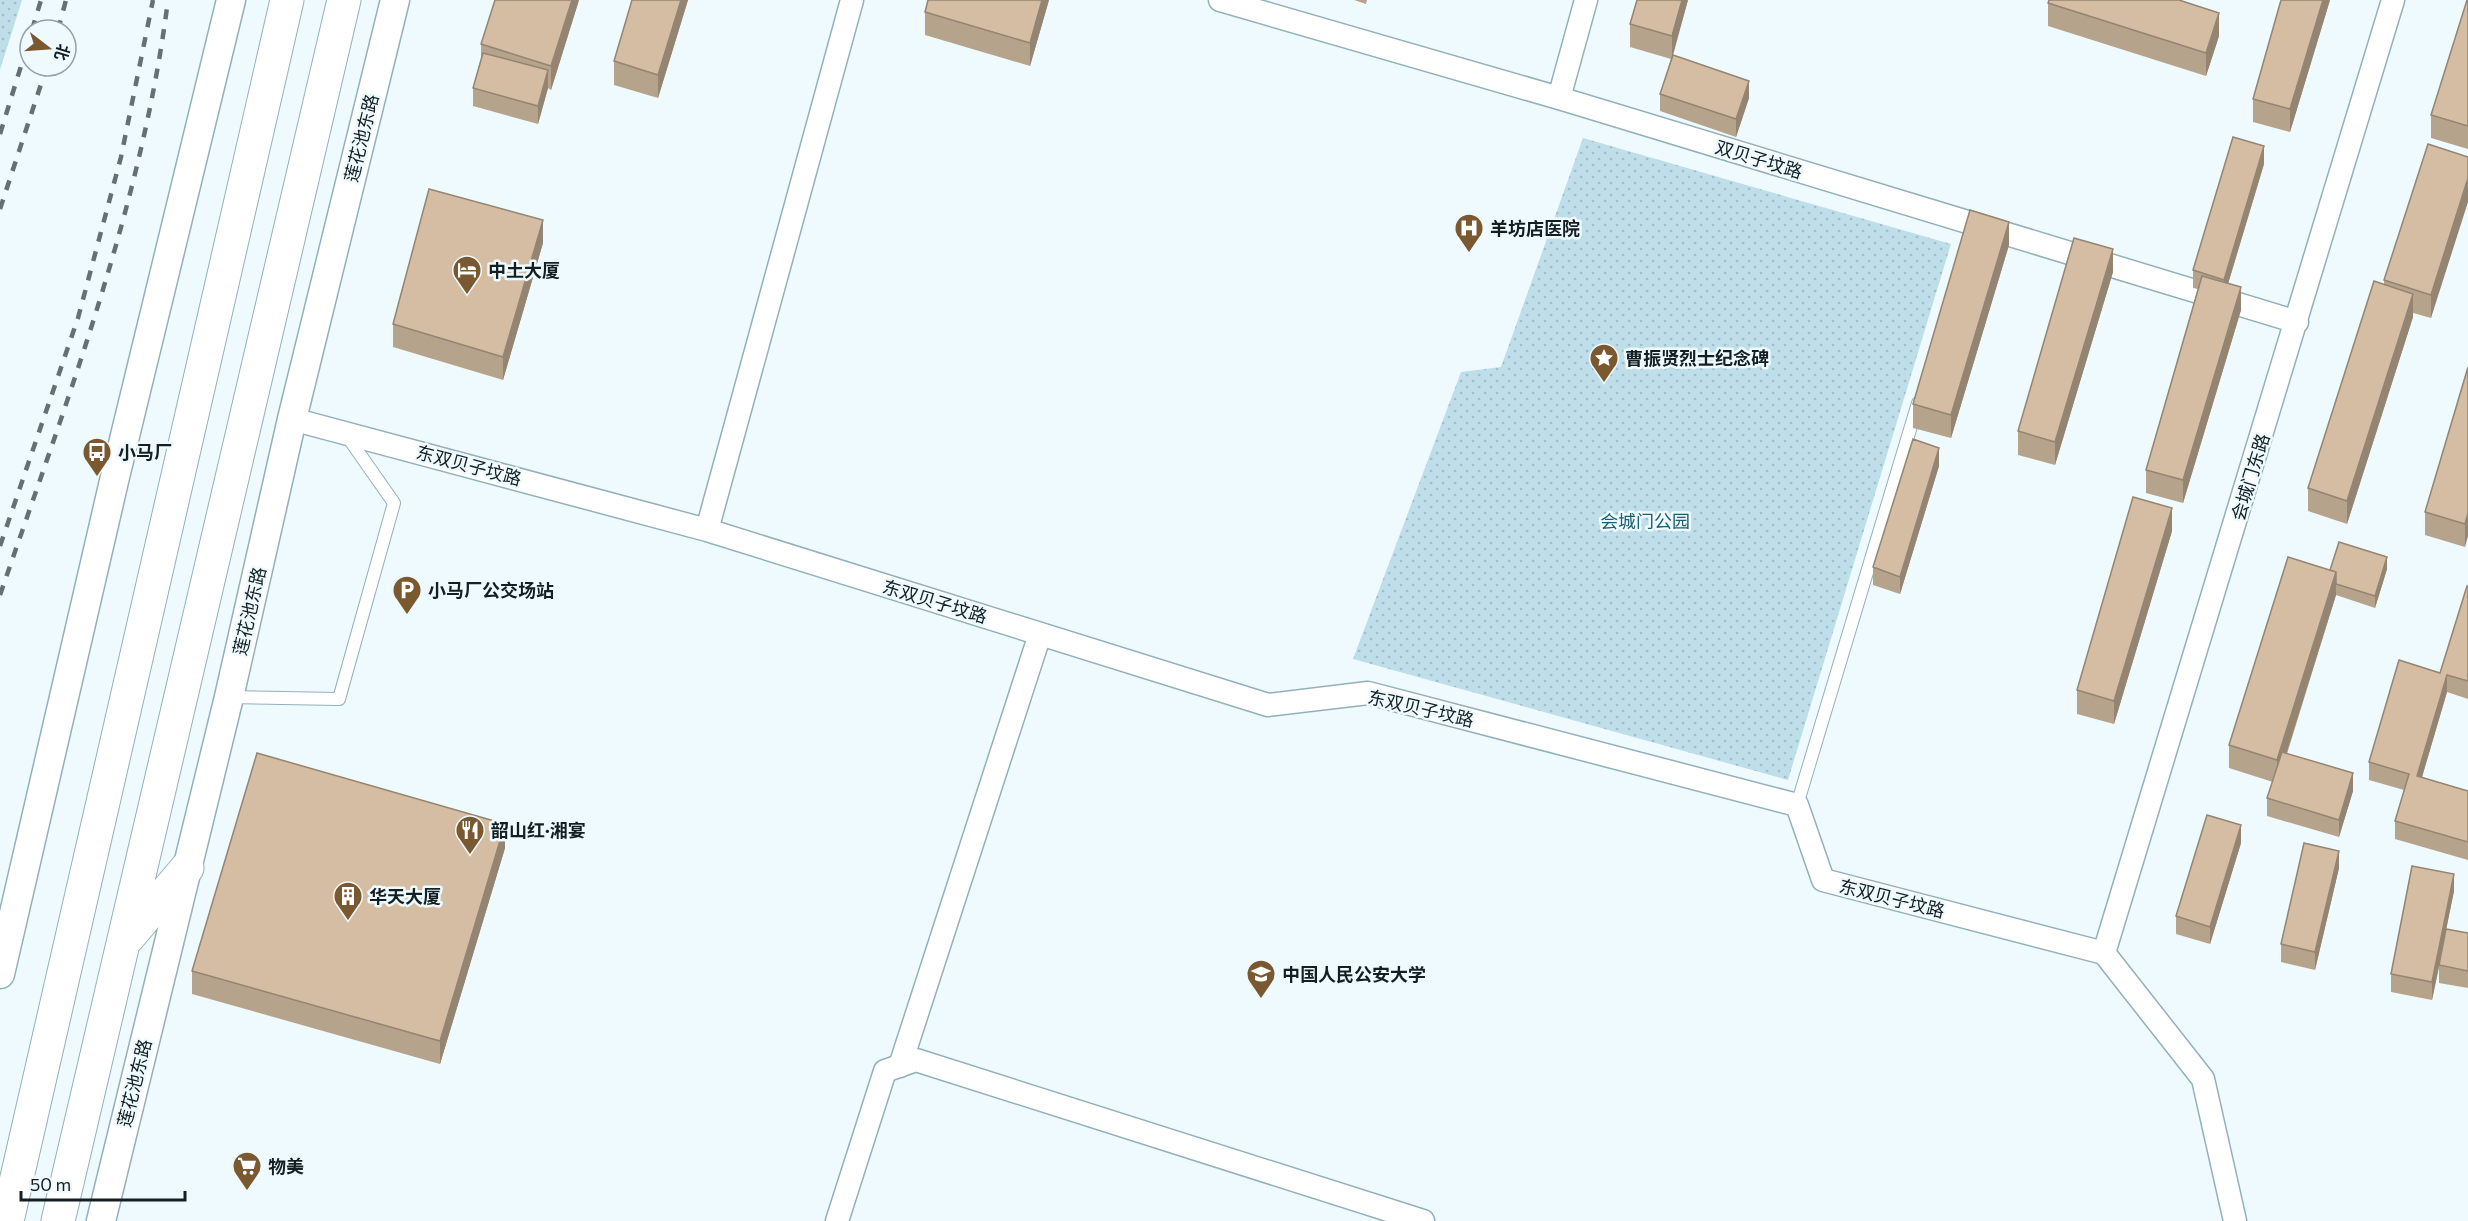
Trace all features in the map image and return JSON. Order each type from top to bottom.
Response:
[{"type":"highway","points":[[7,1221],[286,0]]},
{"type":"highway","points":[[58,1221],[344,0]]},
{"type":"highway","points":[[121,946],[187,868]]},
{"type":"street","points":[[0,974],[114,481],[231,0]]},
{"type":"street","name":"莲花池东路","points":[[100,1221],[229,697],[292,419],[395,0]]},
{"type":"street","points":[[707,530],[852,0]]},
{"type":"street","name":"双贝子坟路","points":[[1220,0],[1559,98],[1970,229],[2297,322]]},
{"type":"street","points":[[1559,98],[1586,0]]},
{"type":"street","name":"会城门东路","points":[[2104,953],[2393,0]]},
{"type":"street","name":"东双贝子坟路","points":[[292,419],[707,530],[1268,705],[1368,693],[1797,805],[1823,880],[2104,953]]},
{"type":"street","points":[[900,1066],[1040,634]]},
{"type":"street","points":[[2104,953],[2203,1078],[2235,1221]]},
{"type":"street","points":[[837,1221],[885,1071],[916,1060],[1424,1221]]},
{"type":"lane","points":[[1797,805],[1920,394]]},
{"type":"lane","points":[[229,697],[339,699],[394,503],[345,432]]},
{"type":"green space","points":[[0,0],[22,0],[0,70]]},
{"type":"green space","name":"会城门公园","points":[[1583,138],[1951,244],[1788,780],[1353,659],[1461,372],[1501,367]]},
{"type":"building","points":[[495,0],[572,0],[551,66],[481,44]]},
{"type":"building","points":[[632,0],[681,0],[658,75],[614,61]]},
{"type":"building","points":[[928,0],[1042,0],[1030,43],[925,12]]},
{"type":"building","points":[[1637,0],[1682,0],[1672,36],[1630,24]]},
{"type":"building","points":[[2049,0],[2179,0],[2219,13],[2206,53],[2048,3]]},
{"type":"building","points":[[2281,0],[2323,0],[2290,109],[2253,99]]},
{"type":"building","points":[[2468,0],[2468,126],[2431,115]]},
{"type":"building","points":[[483,53],[548,70],[538,106],[473,88]]},
{"type":"building","points":[[1673,55],[1749,81],[1736,119],[1660,94]]},
{"type":"building","points":[[2233,137],[2264,146],[2224,280],[2193,270]]},
{"type":"building","points":[[2428,144],[2468,157],[2468,178],[2431,295],[2384,280]]},
{"type":"building","name":"中土大厦","points":[[429,189],[543,220],[503,357],[393,324]]},
{"type":"building","points":[[1970,210],[2009,222],[1951,415],[1913,404]]},
{"type":"building","points":[[2074,238],[2113,249],[2055,442],[2018,431]]},
{"type":"building","points":[[2202,276],[2241,287],[2183,480],[2146,470]]},
{"type":"building","points":[[2374,281],[2413,294],[2347,501],[2308,488]]},
{"type":"building","points":[[2468,367],[2468,513],[2465,524],[2425,512]]},
{"type":"building","points":[[1913,439],[1939,448],[1900,577],[1873,567]]},
{"type":"building","points":[[2133,497],[2172,508],[2114,701],[2077,690]]},
{"type":"building","points":[[2339,542],[2387,557],[2375,596],[2336,584],[2336,572],[2330,570]]},
{"type":"building","points":[[2288,557],[2336,572],[2277,760],[2229,745]]},
{"type":"building","points":[[2467,586],[2468,681],[2447,675],[2417,776],[2468,791],[2468,842],[2395,821],[2409,774],[2369,762],[2399,660],[2440,673]]},
{"type":"building","points":[[2282,752],[2353,773],[2339,820],[2267,798]]},
{"type":"building","name":"华天大厦","points":[[257,753],[505,824],[440,1041],[192,971]]},
{"type":"building","points":[[2207,815],[2241,825],[2210,927],[2176,916]]},
{"type":"building","points":[[2304,843],[2339,851],[2315,952],[2281,944]]},
{"type":"building","points":[[2412,866],[2454,874],[2432,982],[2391,974]]},
{"type":"building","points":[[2446,929],[2468,933],[2468,971],[2439,965]]},
{"type":"railway","points":[[36,18],[41,0]]},
{"type":"railway","points":[[61,18],[66,0]]},
{"type":"railway","points":[[0,546],[78,318],[121,157],[153,0]]},
{"type":"railway","points":[[0,595],[76,375],[121,227],[156,76],[168,0]]},
{"type":"railway","points":[[0,134],[18,76]]},
{"type":"railway","points":[[0,209],[43,78]]},
{"type":"place","name":"羊坊店医院","points":[[1469,254]]},
{"type":"place","name":"中土大厦","points":[[467,296]]},
{"type":"place","name":"曹振贤烈士纪念碑","points":[[1604,384]]},
{"type":"place","name":"小马厂","points":[[97,478]]},
{"type":"place","name":"小马厂公交场站","points":[[407,616]]},
{"type":"place","name":"韶山红·湘宴","points":[[470,856]]},
{"type":"place","name":"华天大厦","points":[[348,922]]},
{"type":"place","name":"中国人民公安大学","points":[[1261,1000]]},
{"type":"place","name":"物美","points":[[247,1192]]}]
